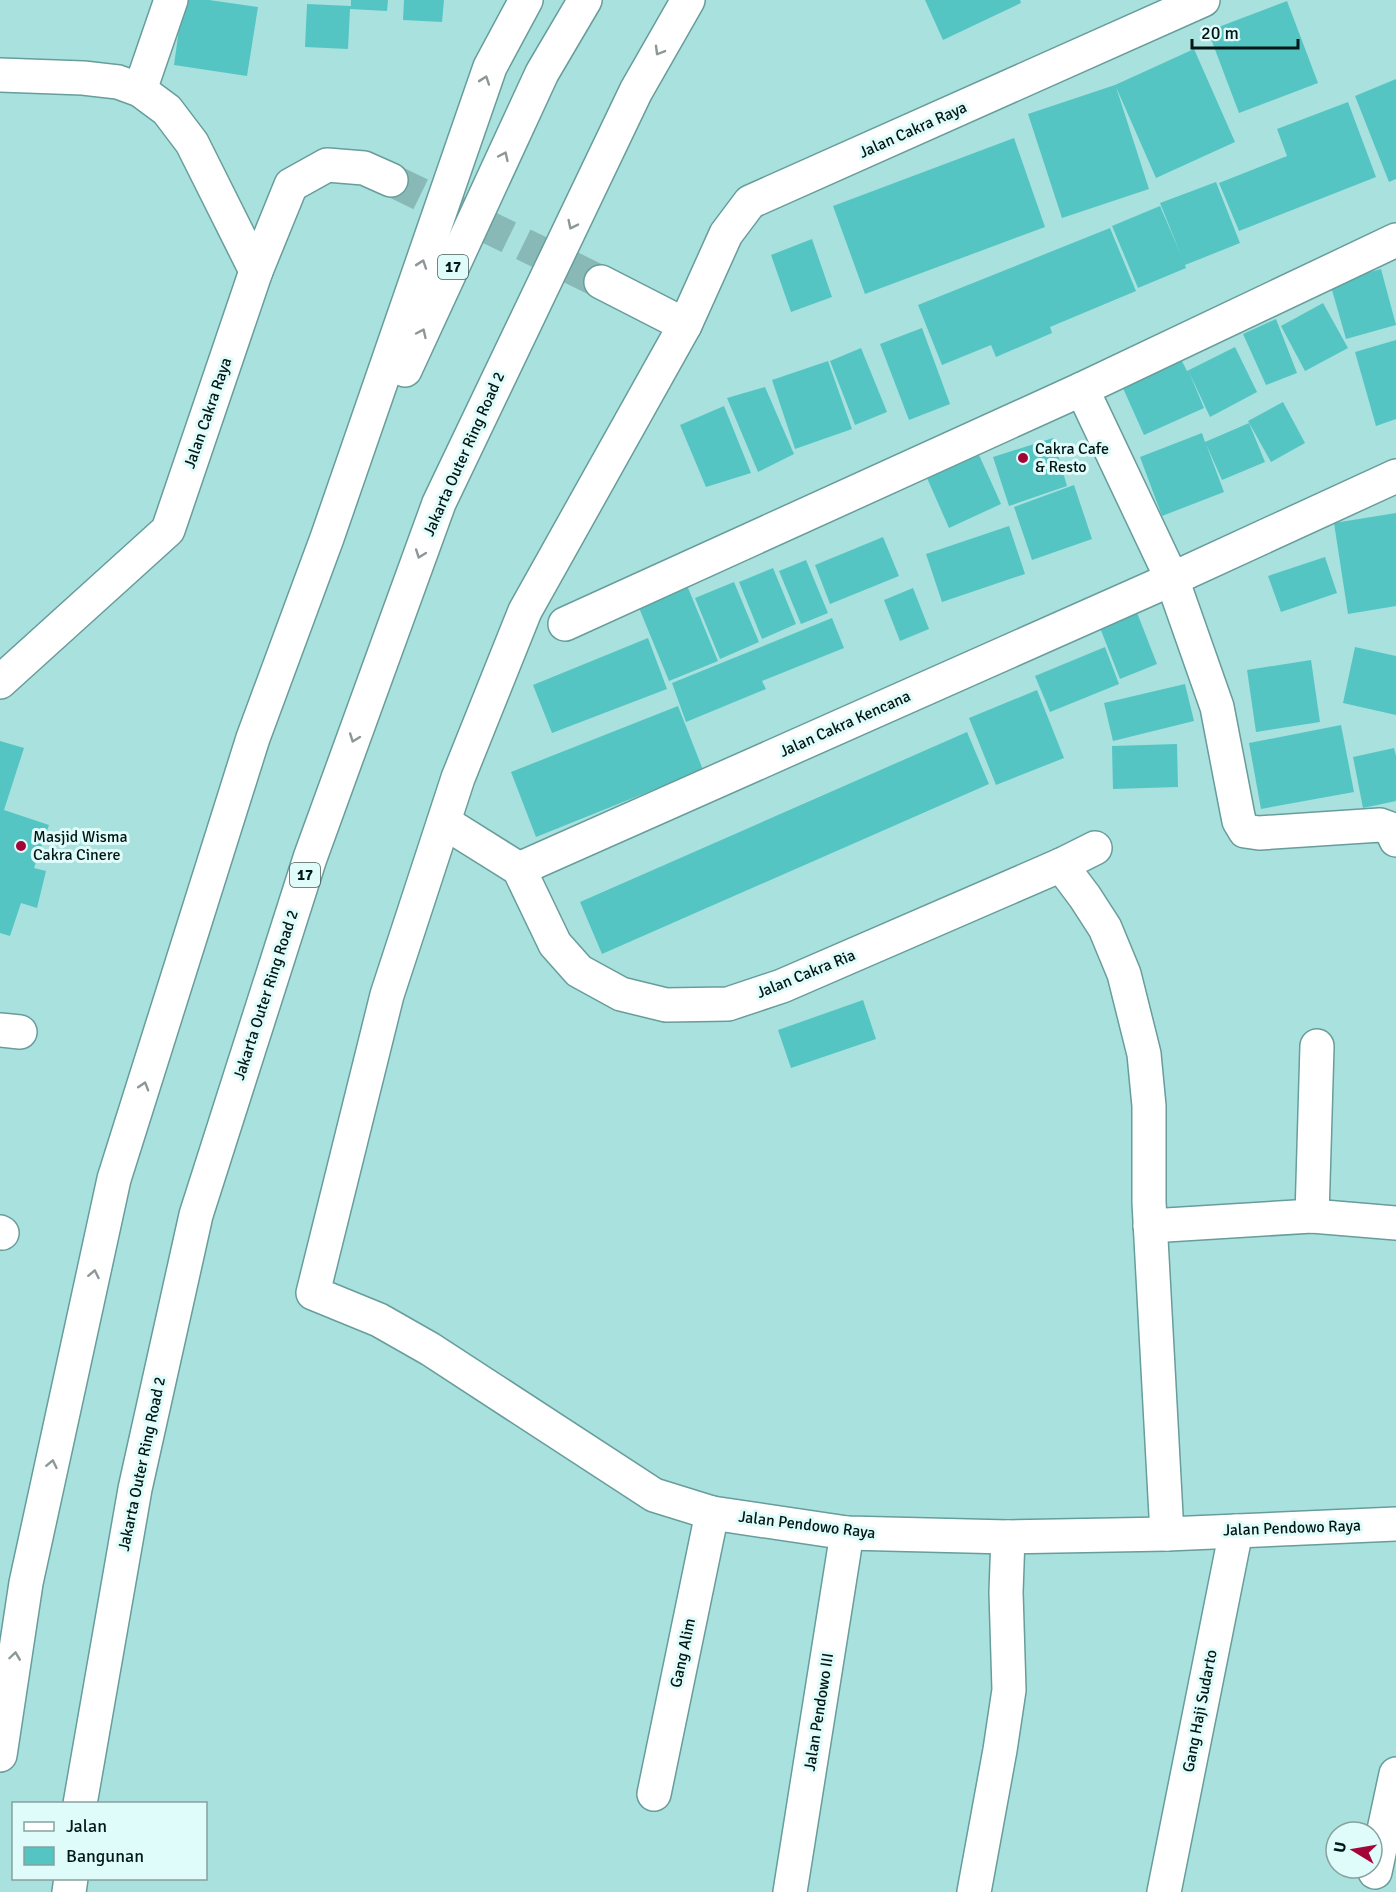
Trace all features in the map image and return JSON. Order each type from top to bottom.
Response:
[{"type":"main road","points":[[129,86],[171,0]]},
{"type":"main road","points":[[327,538],[490,67],[526,0]]},
{"type":"main road","name":"17","points":[[0,1755],[26,1583],[114,1179],[253,738],[327,538],[542,73],[585,0]]},
{"type":"main road","name":"Jakarta Outer Ring Road 2","points":[[80,1802],[135,1489],[196,1215],[310,858],[439,503],[636,92],[688,0]]},
{"type":"main road","name":"Jalan Cakra Raya","points":[[313,1293],[387,995],[458,778],[525,611],[685,325],[726,234],[750,202],[1203,0]]},
{"type":"main road","points":[[0,75],[83,78],[129,86],[166,110],[192,143],[256,271]]},
{"type":"main road","name":"Jalan Cakra Raya","points":[[0,682],[168,530],[256,271],[291,185],[327,165],[364,168],[391,180]]},
{"type":"main road","points":[[565,624],[1082,390],[1396,240]]},
{"type":"main road","points":[[601,282],[685,325]]},
{"type":"main road","points":[[1082,390],[1172,579],[1217,707],[1239,821],[1245,831],[1259,833],[1380,825],[1394,832]]},
{"type":"main road","name":"Jalan Cakra Kencana","points":[[519,869],[1172,579],[1396,476]]},
{"type":"main road","points":[[444,822],[519,869]]},
{"type":"main road","name":"Jalan Cakra Ria","points":[[519,869],[555,944],[579,971],[621,994],[666,1005],[729,1004],[782,986],[1061,865],[1095,848]]},
{"type":"main road","points":[[1061,865],[1105,928],[1124,974],[1144,1054],[1149,1106],[1150,1226],[1167,1534]]},
{"type":"main road","points":[[1312,1216],[1317,1046]]},
{"type":"main road","points":[[1150,1226],[1312,1216],[1396,1223]]},
{"type":"main road","name":"Jalan Pendowo Raya","points":[[313,1293],[379,1320],[430,1349],[654,1495],[712,1513],[847,1533],[1008,1537],[1167,1534],[1396,1524]]},
{"type":"main road","name":"Gang Alim","points":[[654,1794],[712,1513]]},
{"type":"main road","name":"Gang Haji Sudarto","points":[[1164,1892],[1236,1531]]},
{"type":"main road","name":"Jalan Pendowo III","points":[[790,1892],[847,1533]]},
{"type":"main road","points":[[974,1892],[1010,1690],[1006,1592],[1008,1537]]},
{"type":"main road","points":[[1384,1830],[1396,1774]]},
{"type":"building","points":[[183,0],[209,0],[258,7],[247,76],[174,65]]},
{"type":"building","points":[[351,0],[388,0],[387,11],[350,9],[348,49],[305,47],[307,4],[351,6]]},
{"type":"building","points":[[404,0],[444,0],[442,22],[403,20]]},
{"type":"building","points":[[925,0],[1020,0],[1021,3],[943,40]]},
{"type":"building","points":[[1287,1],[1318,83],[1239,113],[1208,31]]},
{"type":"building","points":[[1194,49],[1235,142],[1156,178],[1116,87],[1149,189],[1062,218],[1028,114],[1115,85]]},
{"type":"building","points":[[1396,79],[1396,179],[1389,182],[1355,96]]},
{"type":"building","points":[[1348,102],[1376,177],[1239,231],[1219,183],[1287,156],[1277,129]]},
{"type":"building","points":[[1014,138],[1045,227],[865,294],[833,206]]},
{"type":"building","points":[[1216,182],[1240,243],[1185,265],[1186,268],[1138,288],[1112,226],[1160,206],[1181,255],[1160,203]]},
{"type":"building","points":[[1110,228],[1136,291],[1050,327],[1052,333],[996,357],[991,345],[942,365],[918,305]]},
{"type":"building","points":[[812,239],[832,297],[791,312],[771,255]]},
{"type":"building","points":[[1381,269],[1396,325],[1346,339],[1330,283]]},
{"type":"building","points":[[1323,303],[1348,348],[1305,371],[1281,326]]},
{"type":"building","points":[[1276,319],[1297,373],[1266,385],[1243,334]]},
{"type":"building","points":[[922,328],[950,404],[909,420],[880,344]]},
{"type":"building","points":[[1396,340],[1396,419],[1376,426],[1355,352]]},
{"type":"building","points":[[1235,347],[1257,392],[1210,417],[1189,372],[1204,408],[1144,435],[1122,386],[1181,359],[1187,371]]},
{"type":"building","points":[[861,348],[887,412],[855,425],[830,361]]},
{"type":"building","points":[[828,361],[852,429],[795,449],[772,380]]},
{"type":"building","points":[[765,387],[794,454],[758,472],[727,398]]},
{"type":"building","points":[[1283,402],[1305,443],[1271,462],[1248,421]]},
{"type":"building","points":[[724,406],[751,473],[706,487],[680,425]]},
{"type":"building","points":[[1249,423],[1265,462],[1222,480],[1206,444],[1224,492],[1162,516],[1140,457],[1202,433],[1205,442]]},
{"type":"building","points":[[1053,438],[1067,486],[1009,506],[993,457]]},
{"type":"building","points":[[979,455],[1001,504],[949,528],[927,478]]},
{"type":"building","points":[[1074,485],[1092,539],[1032,560],[1014,507]]},
{"type":"building","points":[[1396,513],[1396,606],[1348,614],[1334,523]]},
{"type":"building","points":[[1009,526],[1025,574],[942,602],[926,554]]},
{"type":"building","points":[[883,537],[899,576],[830,604],[815,565]]},
{"type":"building","points":[[1325,557],[1337,593],[1281,612],[1268,576]]},
{"type":"building","points":[[806,560],[828,613],[801,624],[779,571]]},
{"type":"building","points":[[773,568],[796,624],[762,639],[739,582]]},
{"type":"building","points":[[734,582],[759,642],[720,659],[695,598]]},
{"type":"building","points":[[686,583],[718,661],[669,681],[637,603]]},
{"type":"building","points":[[913,588],[929,629],[900,641],[884,600]]},
{"type":"building","points":[[1134,605],[1157,664],[1120,679],[1097,620]]},
{"type":"building","points":[[832,618],[844,648],[762,681],[766,689],[686,722],[672,683]]},
{"type":"building","points":[[648,638],[667,689],[552,733],[533,685]]},
{"type":"building","points":[[1105,647],[1119,684],[1050,712],[1035,676]]},
{"type":"building","points":[[1355,647],[1396,656],[1396,715],[1343,703]]},
{"type":"building","points":[[1311,660],[1320,722],[1256,732],[1247,670]]},
{"type":"building","points":[[1185,684],[1194,721],[1113,741],[1104,703]]},
{"type":"building","points":[[1037,690],[1064,758],[996,785],[969,718]]},
{"type":"building","points":[[678,706],[703,770],[536,837],[511,772]]},
{"type":"building","points":[[1341,725],[1354,792],[1261,809],[1249,743]]},
{"type":"building","points":[[967,732],[989,784],[602,954],[580,902]]},
{"type":"building","name":"Masjid Wisma Cakra Cinere","points":[[0,741],[24,748],[4,810],[49,825],[34,868],[46,871],[37,908],[21,903],[10,936],[0,933]]},
{"type":"building","points":[[1177,744],[1178,787],[1113,789],[1112,746]]},
{"type":"building","points":[[1394,748],[1396,801],[1363,808],[1353,757]]},
{"type":"building","points":[[863,1000],[876,1039],[791,1068],[778,1030]]},
{"type":"tunnel","points":[[391,180],[601,282]]},
{"type":"place","name":"Cakra Cafe & Resto","points":[[1023,458]]},
{"type":"place","name":"Masjid Wisma Cakra Cinere","points":[[21,846]]}]
